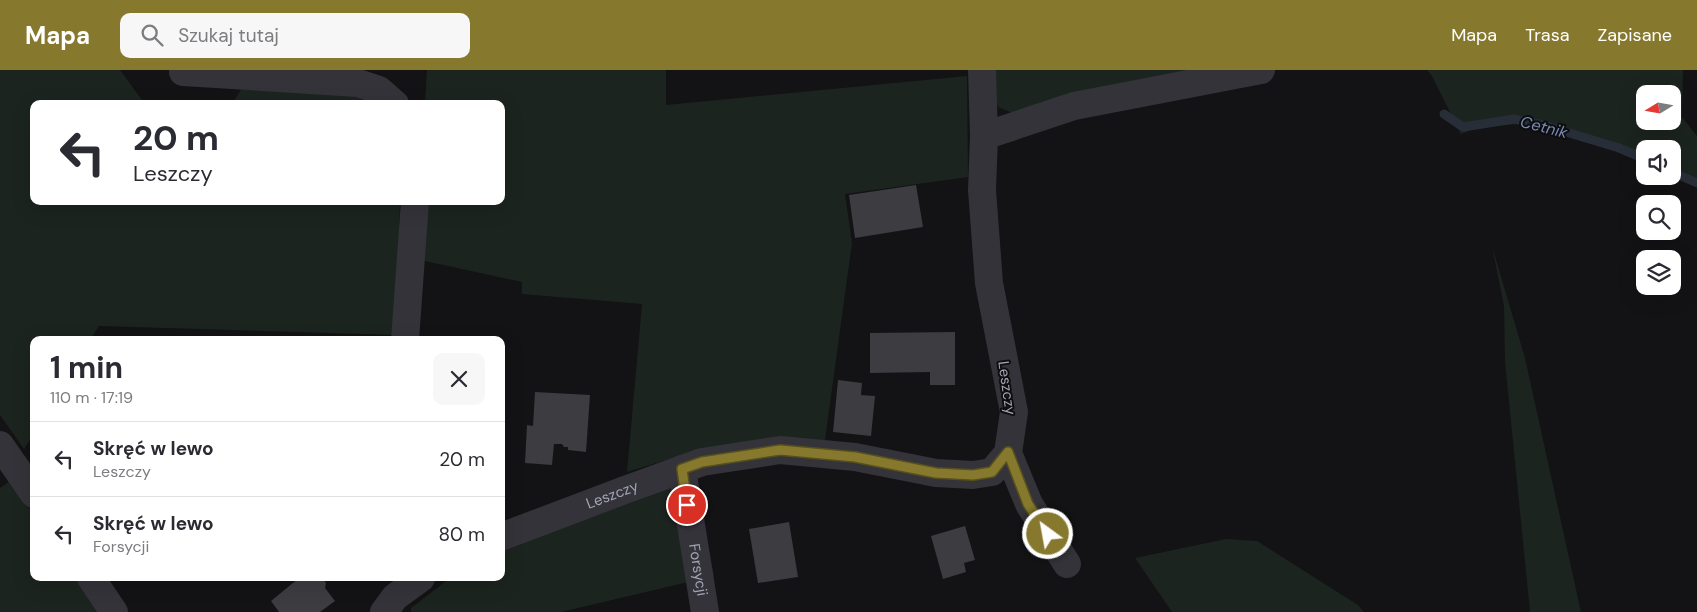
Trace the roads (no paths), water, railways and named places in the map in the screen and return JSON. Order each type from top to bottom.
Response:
[{"type":"street","name":"Leszczy","points":[[505,535],[702,462],[780,450],[855,457],[936,473],[973,475],[992,472],[1008,452],[1014,412],[989,283],[982,190],[984,136],[982,70]]},
{"type":"street","points":[[984,136],[1074,106],[1261,70]]},
{"type":"street","points":[[183,72],[289,74],[358,83],[379,90],[390,100]]},
{"type":"street","points":[[405,336],[416,205]]},
{"type":"street","points":[[0,445],[30,488]]},
{"type":"street","points":[[1008,452],[1028,504],[1067,564]]},
{"type":"street","name":"Forsycji","points":[[682,469],[705,612]]},
{"type":"street","points":[[93,581],[114,612]]},
{"type":"street","points":[[390,596],[416,581]]},
{"type":"waterway","name":"Cetnik","points":[[1444,114],[1463,127],[1514,119],[1543,125],[1619,148],[1636,155]]},
{"type":"waterway","name":"Cetnik","points":[[1681,176],[1697,183]]}]
